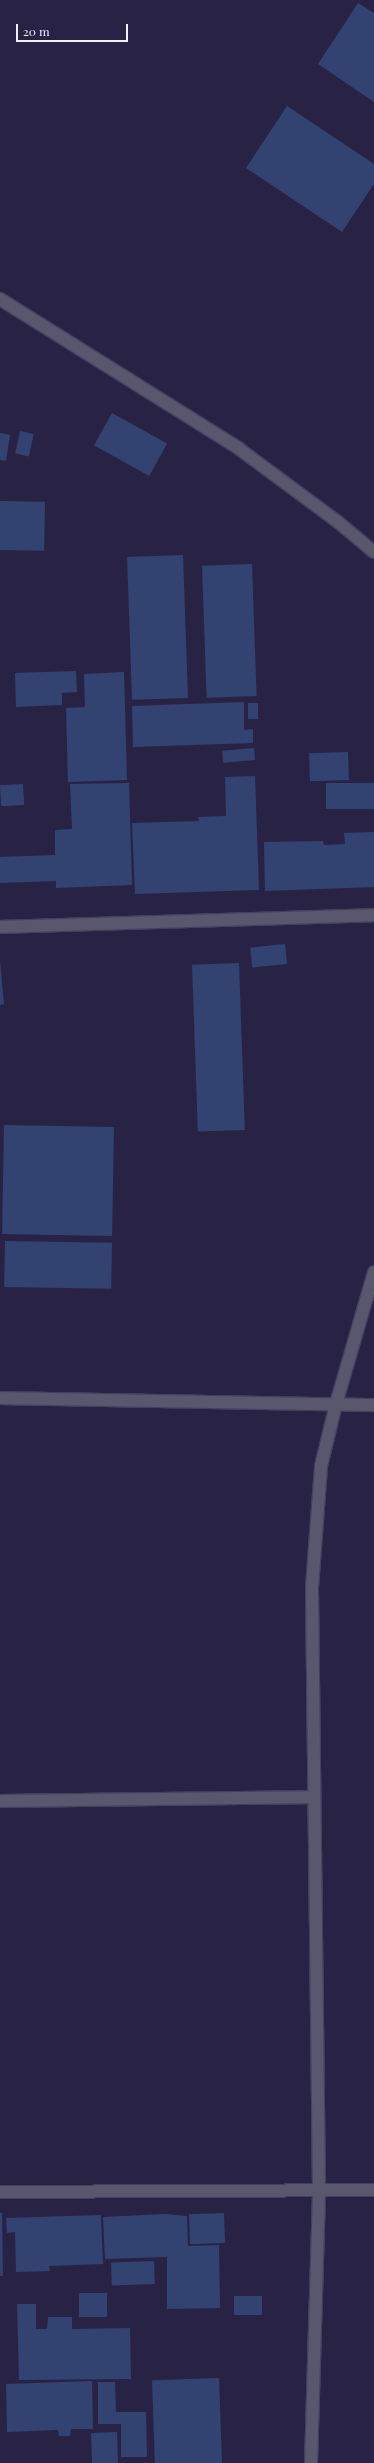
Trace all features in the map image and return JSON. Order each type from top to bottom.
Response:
[{"type":"street","points":[[0,299],[238,448],[338,522],[374,552]]},
{"type":"street","points":[[0,927],[374,915]]},
{"type":"street","points":[[311,2463],[318,2189],[312,1587],[321,1466],[336,1404],[374,1272]]},
{"type":"street","points":[[0,1398],[374,1405]]},
{"type":"street","points":[[0,1801],[314,1797]]},
{"type":"street","points":[[0,2192],[318,2189],[374,2190]]},
{"type":"building","points":[[358,3],[374,13],[374,102],[318,64]]},
{"type":"building","points":[[287,106],[374,164],[374,184],[342,232],[246,168]]},
{"type":"building","points":[[112,413],[167,444],[149,476],[94,445]]},
{"type":"building","points":[[20,431],[34,434],[29,456],[15,453]]},
{"type":"building","points":[[0,433],[10,435],[6,461],[0,460]]},
{"type":"building","points":[[0,501],[45,502],[44,551],[0,550]]},
{"type":"building","points":[[183,555],[188,698],[132,700],[127,557]]},
{"type":"building","points":[[252,564],[257,696],[207,698],[202,566]]},
{"type":"building","points":[[76,671],[77,692],[62,693],[62,705],[16,707],[15,673]]},
{"type":"building","points":[[124,672],[127,780],[68,782],[66,708],[85,707],[84,674]]},
{"type":"building","points":[[244,702],[244,730],[253,729],[253,743],[133,747],[132,706]]},
{"type":"building","points":[[248,703],[258,703],[258,719],[248,719]]},
{"type":"building","points":[[254,748],[255,760],[223,763],[222,751]]},
{"type":"building","points":[[348,752],[349,780],[310,781],[309,753]]},
{"type":"building","points":[[255,776],[259,890],[135,894],[132,823],[199,821],[198,817],[226,816],[225,777]]},
{"type":"building","points":[[129,783],[132,885],[56,888],[56,881],[0,883],[0,857],[55,855],[55,830],[72,829],[70,784]]},
{"type":"building","points":[[326,783],[374,783],[374,809],[326,809]]},
{"type":"building","points":[[23,784],[24,805],[1,806],[0,785]]},
{"type":"building","points":[[374,832],[374,887],[265,891],[264,842],[323,841],[324,845],[345,844],[344,833]]},
{"type":"building","points":[[285,944],[287,964],[252,968],[250,948]]},
{"type":"building","points":[[0,960],[4,1004],[0,1005]]},
{"type":"building","points":[[239,963],[245,1130],[198,1132],[192,965]]},
{"type":"building","points":[[4,1125],[114,1127],[112,1236],[2,1234]]},
{"type":"building","points":[[5,1241],[112,1243],[111,1289],[4,1287]]},
{"type":"building","points":[[0,2213],[2,2213],[3,2276],[0,2276]]},
{"type":"building","points":[[224,2213],[225,2243],[190,2244],[189,2214]]},
{"type":"building","points":[[165,2214],[187,2216],[188,2246],[219,2245],[220,2308],[167,2309],[167,2257],[105,2259],[103,2217]]},
{"type":"building","points":[[101,2215],[103,2264],[49,2266],[50,2271],[16,2272],[15,2232],[7,2233],[6,2218]]},
{"type":"building","points":[[154,2261],[155,2284],[112,2285],[111,2263]]},
{"type":"building","points":[[79,2293],[107,2293],[107,2317],[79,2317]]},
{"type":"building","points":[[234,2296],[262,2296],[262,2315],[234,2315]]},
{"type":"building","points":[[17,2304],[36,2304],[36,2329],[47,2329],[48,2317],[72,2317],[72,2329],[130,2328],[131,2379],[19,2380]]},
{"type":"building","points":[[219,2378],[222,2463],[155,2463],[152,2380]]},
{"type":"building","points":[[92,2381],[93,2429],[71,2429],[70,2436],[59,2436],[58,2430],[7,2432],[6,2384]]},
{"type":"building","points":[[98,2382],[115,2382],[116,2412],[146,2412],[147,2457],[121,2457],[121,2424],[98,2424]]},
{"type":"building","points":[[117,2432],[118,2463],[92,2463],[91,2433]]}]
